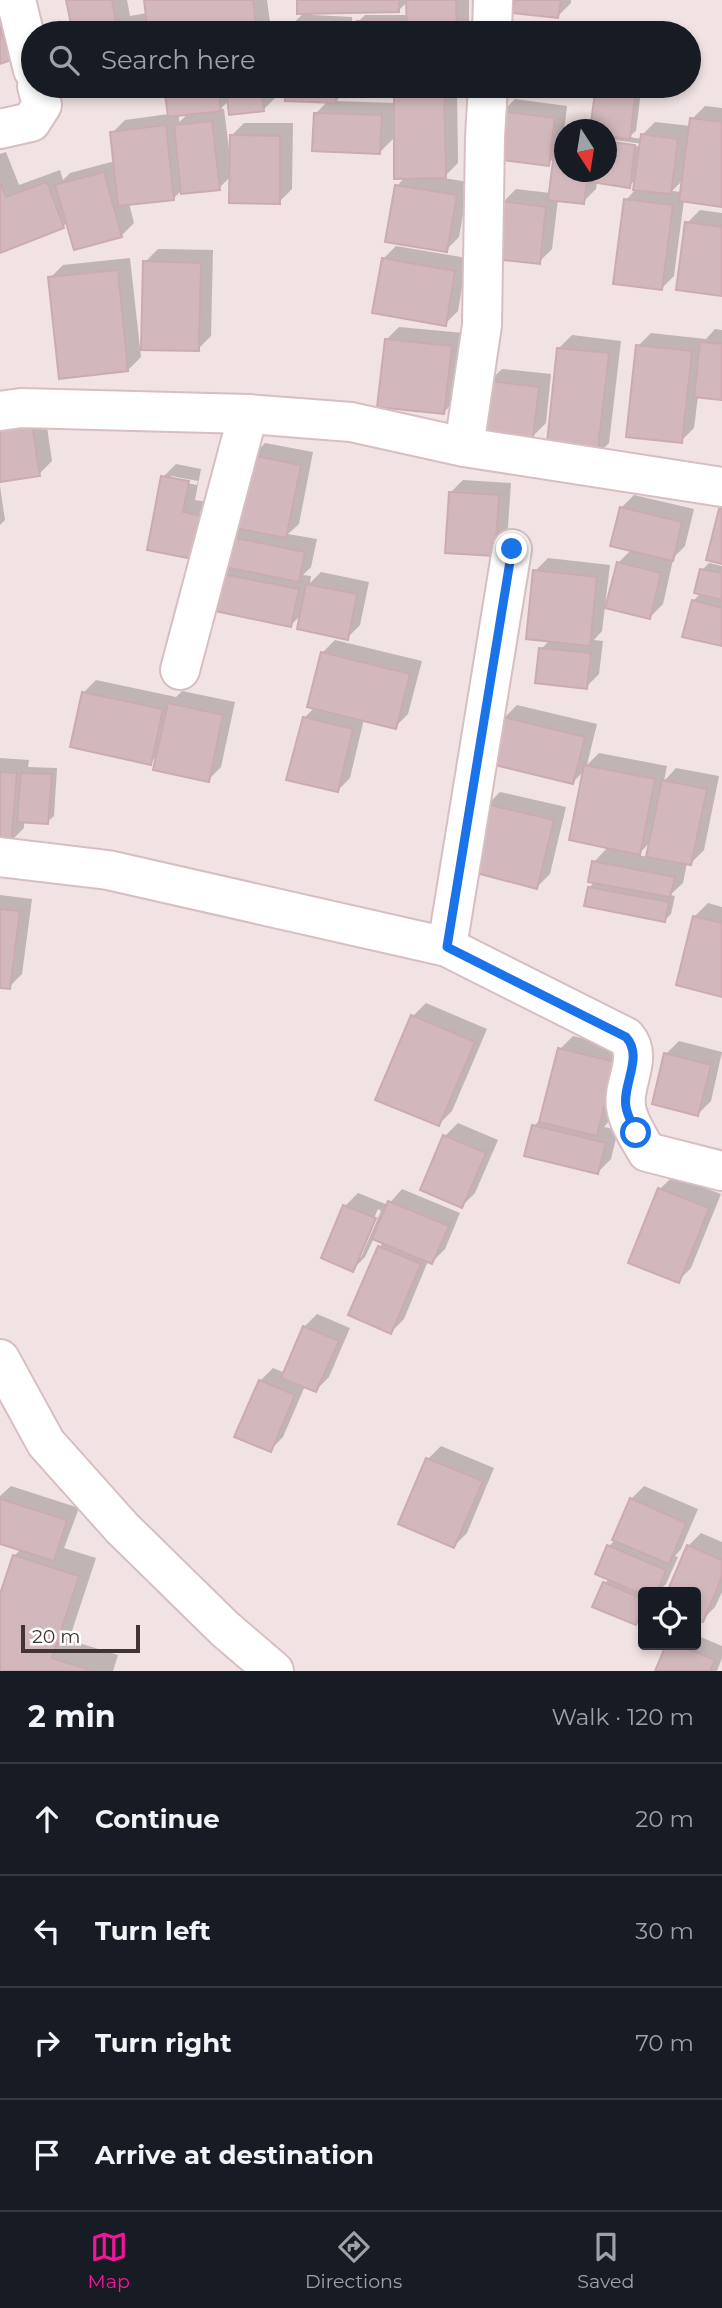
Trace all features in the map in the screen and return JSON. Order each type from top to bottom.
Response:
[{"type":"street","points":[[16,0],[21,21]]},
{"type":"street","points":[[492,21],[493,0]]},
{"type":"street","points":[[0,129],[31,122],[42,105],[40,98]]},
{"type":"street","points":[[464,447],[482,325],[487,98]]},
{"type":"street","points":[[0,411],[21,408],[248,414],[351,422],[464,447],[722,487]]},
{"type":"street","points":[[180,670],[248,414]]},
{"type":"street","points":[[447,947],[512,549]]},
{"type":"street","points":[[0,857],[108,870],[447,947],[626,1037],[631,1043],[634,1055],[625,1106],[647,1152],[722,1171]]},
{"type":"street","points":[[0,1359],[46,1443],[122,1528],[225,1629],[274,1671]]},
{"type":"building","points":[[66,0],[112,0],[116,21],[70,21]]},
{"type":"building","points":[[144,0],[253,0],[256,21],[147,21]]},
{"type":"building","points":[[297,0],[399,0],[399,12],[297,14]]},
{"type":"building","points":[[406,0],[456,0],[457,21],[407,21]]},
{"type":"building","points":[[514,0],[561,0],[558,18],[513,13]]},
{"type":"building","points":[[0,28],[11,60],[0,64]]},
{"type":"building","points":[[166,98],[219,98],[221,111],[168,117]]},
{"type":"building","points":[[227,98],[262,98],[264,111],[229,115]]},
{"type":"building","points":[[285,98],[336,98],[336,103],[285,101]]},
{"type":"building","points":[[394,98],[444,98],[446,178],[394,179]]},
{"type":"building","points":[[594,98],[635,98],[630,139],[617,137],[617,119],[591,119]]},
{"type":"building","points":[[500,111],[555,118],[549,166],[494,159]]},
{"type":"building","points":[[314,113],[382,115],[380,154],[312,151]]},
{"type":"building","points":[[690,118],[722,122],[722,207],[679,201]]},
{"type":"building","points":[[212,121],[220,190],[181,194],[174,125]]},
{"type":"building","points":[[166,125],[174,200],[118,206],[110,132]]},
{"type":"building","points":[[641,134],[678,139],[671,194],[633,190]]},
{"type":"building","points":[[230,135],[280,136],[280,204],[229,203]]},
{"type":"building","points":[[617,143],[635,145],[630,188],[591,182],[617,182]]},
{"type":"building","points":[[554,153],[554,182],[587,182],[584,204],[548,200]]},
{"type":"building","points":[[104,172],[122,237],[74,250],[55,185]]},
{"type":"building","points":[[0,182],[6,197],[47,182],[64,228],[0,253]]},
{"type":"building","points":[[395,185],[457,195],[447,252],[385,242]]},
{"type":"building","points":[[624,199],[673,205],[662,290],[613,284]]},
{"type":"building","points":[[501,201],[546,207],[540,264],[495,259]]},
{"type":"building","points":[[685,222],[722,227],[722,296],[676,290]]},
{"type":"building","points":[[382,258],[455,271],[446,326],[372,313]]},
{"type":"building","points":[[143,261],[201,263],[199,351],[141,350]]},
{"type":"building","points":[[118,270],[128,371],[59,379],[48,277]]},
{"type":"building","points":[[385,339],[452,346],[444,414],[377,407]]},
{"type":"building","points":[[700,342],[722,344],[722,400],[694,397]]},
{"type":"building","points":[[636,345],[692,351],[682,443],[626,437]]},
{"type":"building","points":[[557,348],[609,353],[597,458],[546,452]]},
{"type":"building","points":[[488,381],[539,387],[533,438],[482,433]]},
{"type":"building","points":[[31,419],[40,476],[0,482],[0,424]]},
{"type":"building","points":[[250,455],[301,465],[286,538],[235,528]]},
{"type":"building","points":[[161,476],[189,481],[183,512],[202,516],[193,559],[147,550]]},
{"type":"building","points":[[449,492],[499,495],[495,556],[445,553]]},
{"type":"building","points":[[620,507],[682,522],[673,561],[610,546]]},
{"type":"building","points":[[719,509],[722,509],[722,564],[706,560]]},
{"type":"building","points":[[221,535],[305,552],[299,582],[215,565]]},
{"type":"building","points":[[617,562],[661,573],[650,619],[605,608]]},
{"type":"building","points":[[700,569],[722,573],[722,600],[694,593]]},
{"type":"building","points":[[533,570],[597,577],[590,646],[526,639]]},
{"type":"building","points":[[217,573],[299,589],[291,627],[210,610]]},
{"type":"building","points":[[306,584],[357,594],[348,640],[297,629]]},
{"type":"building","points":[[692,600],[722,608],[722,646],[682,637]]},
{"type":"building","points":[[539,648],[591,653],[587,689],[535,683]]},
{"type":"building","points":[[321,652],[410,674],[396,729],[307,707]]},
{"type":"building","points":[[82,692],[163,709],[151,765],[70,747]]},
{"type":"building","points":[[168,703],[223,715],[209,782],[153,770]]},
{"type":"building","points":[[303,717],[353,729],[338,792],[286,780]]},
{"type":"building","points":[[503,717],[585,737],[573,784],[491,764]]},
{"type":"building","points":[[584,765],[655,779],[640,855],[569,840]]},
{"type":"building","points":[[0,772],[17,773],[11,843],[0,842]]},
{"type":"building","points":[[21,773],[52,774],[48,824],[17,822]]},
{"type":"building","points":[[662,780],[707,789],[691,865],[646,857]]},
{"type":"building","points":[[485,804],[554,820],[537,889],[469,871]]},
{"type":"building","points":[[592,861],[675,877],[670,897],[588,882]]},
{"type":"building","points":[[588,887],[669,902],[665,922],[584,906]]},
{"type":"building","points":[[0,909],[20,911],[10,989],[0,988]]},
{"type":"building","points":[[693,916],[722,923],[722,997],[676,985]]},
{"type":"building","points":[[411,1015],[475,1042],[439,1126],[375,1100]]},
{"type":"building","points":[[558,1048],[615,1062],[597,1136],[539,1122]]},
{"type":"building","points":[[664,1053],[711,1065],[698,1116],[652,1104]]},
{"type":"building","points":[[532,1125],[606,1143],[598,1174],[524,1156]]},
{"type":"building","points":[[443,1135],[486,1153],[462,1208],[420,1190]]},
{"type":"building","points":[[658,1188],[709,1208],[679,1283],[628,1263]]},
{"type":"building","points":[[388,1201],[449,1226],[432,1264],[372,1239]]},
{"type":"building","points":[[343,1205],[376,1218],[353,1272],[321,1258]]},
{"type":"building","points":[[378,1246],[421,1264],[391,1334],[348,1315]]},
{"type":"building","points":[[303,1326],[339,1341],[316,1392],[281,1378]]},
{"type":"building","points":[[259,1380],[295,1395],[271,1452],[234,1437]]},
{"type":"building","points":[[426,1458],[483,1481],[454,1548],[398,1524]]},
{"type":"building","points":[[630,1498],[686,1523],[669,1564],[612,1540]]},
{"type":"building","points":[[0,1499],[67,1520],[54,1561],[0,1544]]},
{"type":"building","points":[[607,1545],[666,1570],[659,1587],[638,1587],[638,1593],[595,1574]]},
{"type":"building","points":[[687,1545],[722,1560],[722,1577],[703,1622],[701,1587],[669,1587]]},
{"type":"building","points":[[13,1555],[79,1576],[52,1658],[94,1671],[0,1671],[0,1594]]},
{"type":"building","points":[[603,1582],[638,1597],[638,1620],[636,1625],[592,1607]]},
{"type":"building","points":[[664,1650],[690,1650],[715,1660],[710,1671],[655,1671]]},
{"type":"route","points":[[512,549],[447,947],[626,1037],[631,1043],[634,1055],[625,1106],[636,1133]]}]
